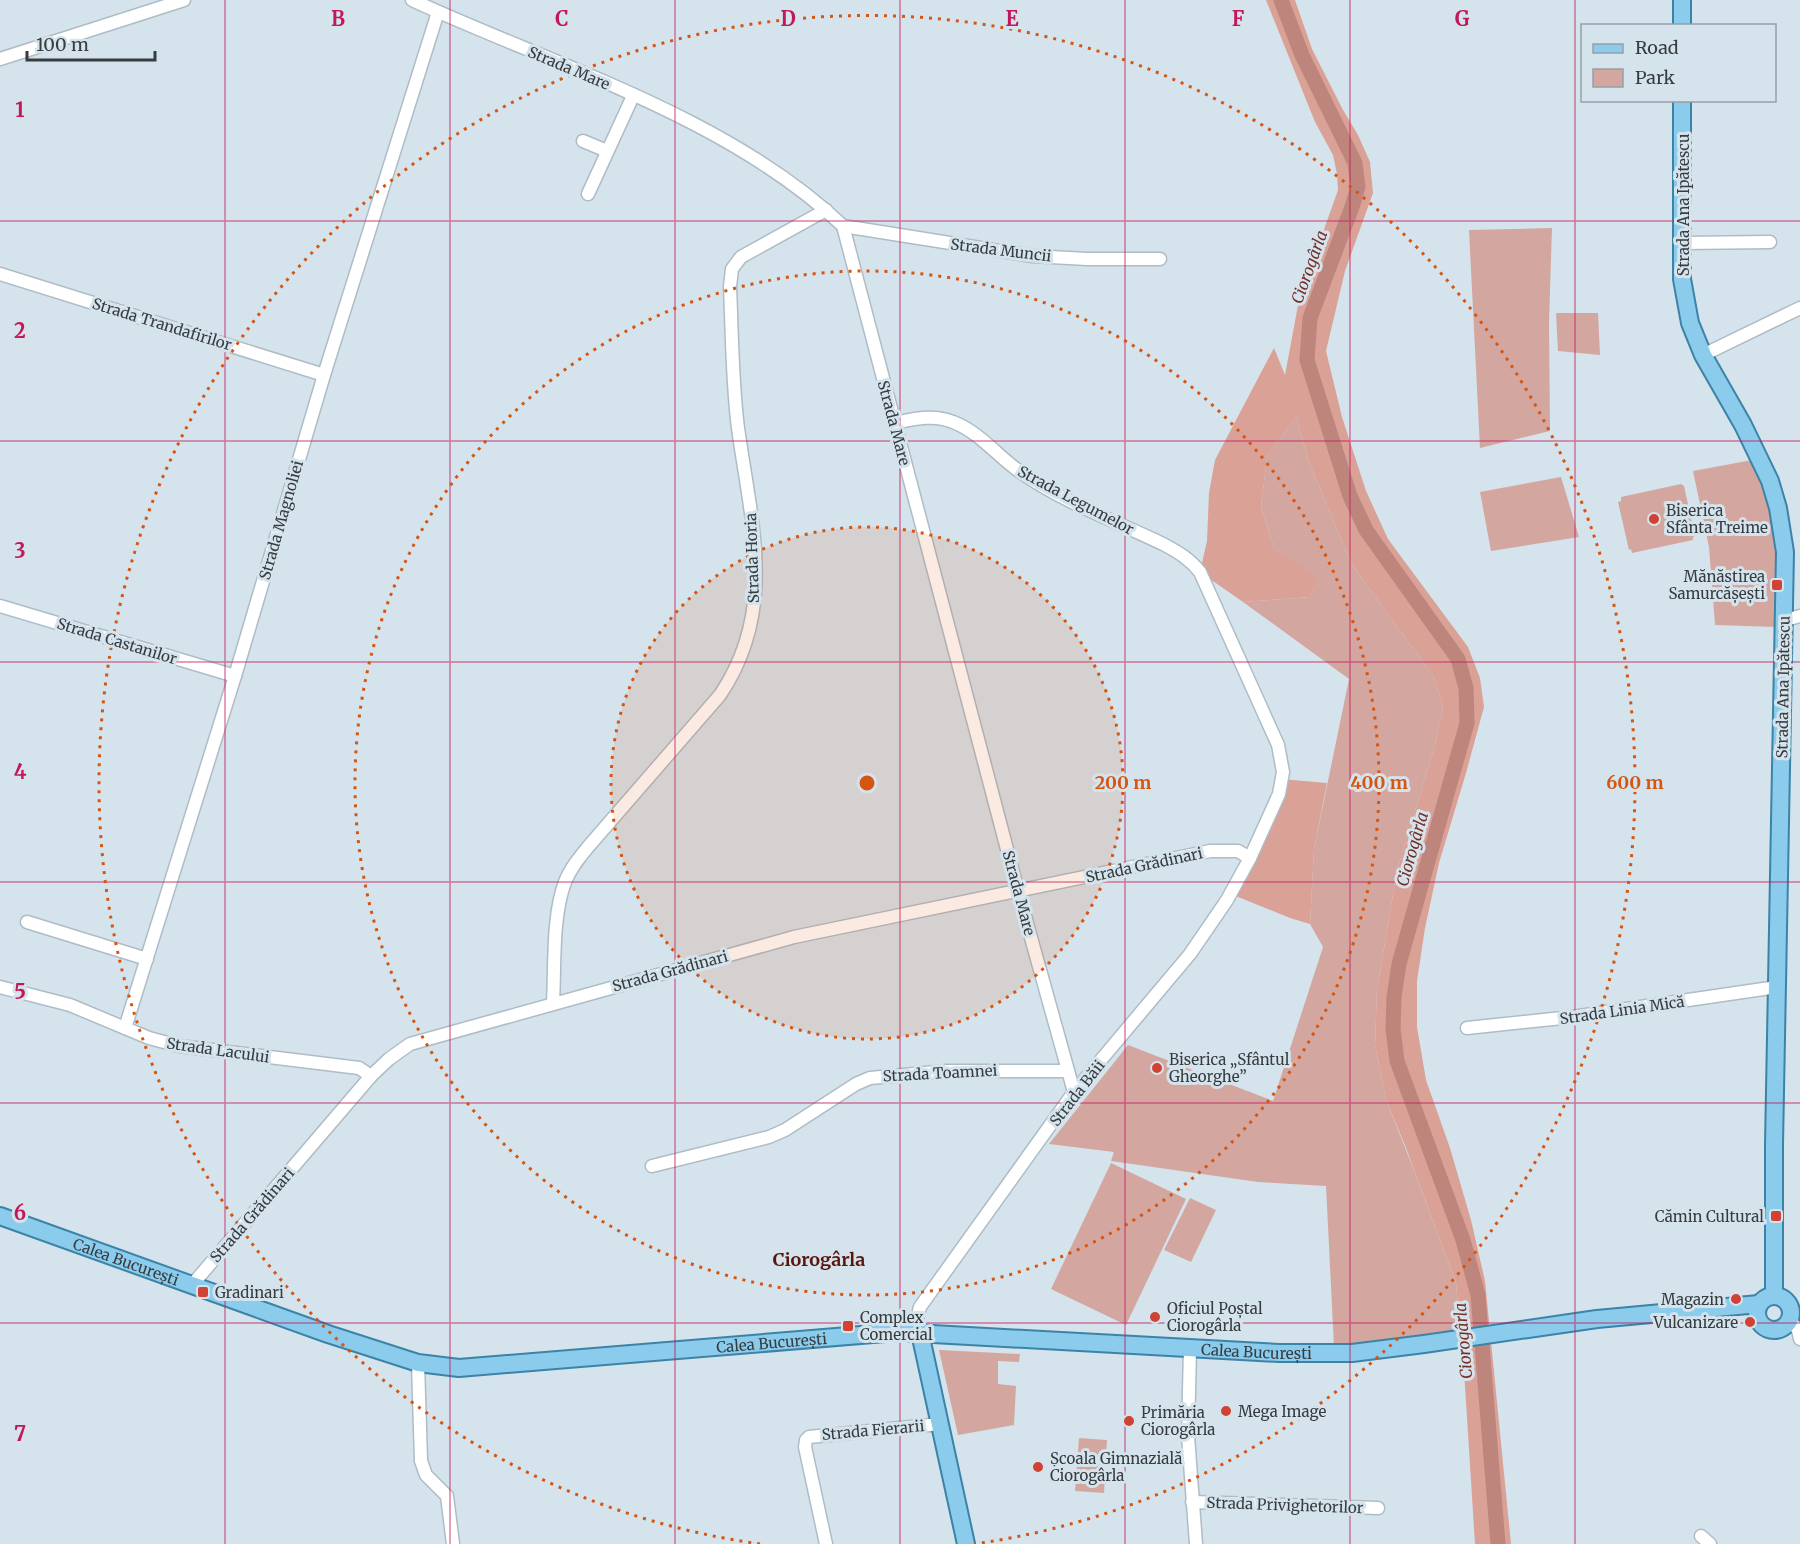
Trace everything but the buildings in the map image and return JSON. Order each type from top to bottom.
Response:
[{"type":"main road","points":[[1682,0],[1682,24]]},
{"type":"main road","name":"Strada Ana Ipătescu","points":[[1682,102],[1682,279],[1686,308],[1703,355],[1743,425],[1774,494],[1781,521],[1792,618],[1777,987],[1773,1156],[1782,1309]]},
{"type":"main road","name":"Calea București","points":[[0,1216],[328,1334],[418,1363],[442,1367],[478,1368],[879,1333],[920,1333],[1326,1354],[1443,1342],[1515,1329],[1597,1319],[1711,1309],[1782,1309]]},
{"type":"main road","points":[[920,1333],[966,1544]]},
{"type":"street","points":[[0,58],[184,0]]},
{"type":"street","name":"Strada Mare","points":[[412,0],[633,96],[717,136],[758,159],[826,210],[843,226],[1018,891],[1074,1092]]},
{"type":"street","name":"Strada Magnoliei","points":[[125,1028],[235,676],[324,375],[438,12]]},
{"type":"street","points":[[588,194],[633,96]]},
{"type":"street","points":[[583,141],[607,151]]},
{"type":"street","name":"Strada Horia","points":[[553,1003],[558,909],[566,880],[588,847],[720,695],[737,667],[751,632],[755,562],[751,507],[735,396],[730,286],[732,269],[741,257],[826,210]]},
{"type":"street","name":"Strada Muncii","points":[[843,226],[1032,256],[1160,259]]},
{"type":"street","points":[[1682,243],[1770,242]]},
{"type":"street","name":"Strada Trandafirilor","points":[[0,274],[324,375]]},
{"type":"street","points":[[1703,355],[1800,308]]},
{"type":"street","name":"Strada Legumelor","points":[[894,423],[924,418],[940,418],[956,423],[1042,486],[1164,544],[1193,563]]},
{"type":"street","name":"Strada Băii","points":[[920,1333],[918,1319],[920,1307],[1074,1092],[1190,954],[1227,900],[1250,858],[1279,794],[1283,772],[1278,745],[1200,572],[1193,563]]},
{"type":"street","name":"Strada Castanilor","points":[[0,606],[235,676]]},
{"type":"street","name":"Strada Grădinari","points":[[192,1285],[371,1076],[410,1044],[794,938],[1210,851],[1238,851],[1250,858]]},
{"type":"street","points":[[27,922],[147,958]]},
{"type":"street","name":"Strada Lacului","points":[[0,987],[70,1005],[149,1038],[178,1046],[359,1068],[371,1076]]},
{"type":"street","name":"Strada Linia Mică","points":[[1467,1028],[1572,1017],[1777,987]]},
{"type":"street","name":"Strada Toamnei","points":[[652,1166],[769,1137],[786,1130],[856,1084],[870,1078],[947,1071],[1068,1071]]},
{"type":"street","points":[[1782,1309],[1798,1330],[1800,1339]]},
{"type":"street","points":[[1190,1348],[1188,1436],[1196,1544]]},
{"type":"street","points":[[418,1363],[421,1461],[426,1475],[440,1486],[447,1496],[453,1544]]},
{"type":"street","name":"Strada Fierarii","points":[[826,1544],[805,1447],[806,1440],[812,1436],[940,1424]]},
{"type":"street","name":"Strada Privighetorilor","points":[[1192,1503],[1378,1508]]},
{"type":"green space","points":[[1552,228],[1549,322],[1550,431],[1480,448],[1469,230]]},
{"type":"green space","points":[[1556,313],[1598,313],[1600,355],[1558,351]]},
{"type":"green space","points":[[1296,417],[1309,462],[1352,565],[1434,677],[1443,707],[1435,745],[1397,871],[1377,990],[1375,1045],[1386,1100],[1456,1283],[1460,1330],[1396,1341],[1334,1347],[1326,1186],[1258,1182],[1111,1161],[1114,1152],[1049,1144],[1128,1045],[1273,1101],[1323,947],[1310,924],[1314,849],[1349,679],[1243,602],[1310,597],[1318,580],[1274,548],[1261,507],[1267,457]]},
{"type":"green space","points":[[1752,460],[1772,506],[1776,549],[1776,627],[1715,625],[1709,547],[1693,471]]},
{"type":"green space","points":[[1561,477],[1579,537],[1491,551],[1480,492]]},
{"type":"green space","points":[[1681,484],[1684,486],[1695,536],[1693,540],[1632,553],[1631,549],[1629,550],[1618,502],[1621,501],[1621,497]]},
{"type":"green space","points":[[1111,1163],[1186,1199],[1126,1325],[1051,1289]]},
{"type":"green space","points":[[1190,1198],[1216,1210],[1191,1262],[1164,1250]]},
{"type":"green space","points":[[939,1350],[1020,1354],[1019,1362],[998,1361],[998,1384],[1016,1386],[1014,1425],[958,1435]]},
{"type":"green space","points":[[1079,1438],[1107,1440],[1104,1493],[1075,1491]]},
{"type":"shaded area","points":[[1266,0],[1295,0],[1312,49],[1370,162],[1373,193],[1345,271],[1326,351],[1342,417],[1366,491],[1388,539],[1468,647],[1480,678],[1484,707],[1439,863],[1425,928],[1417,981],[1417,1027],[1426,1080],[1450,1148],[1471,1220],[1485,1281],[1511,1544],[1475,1544],[1456,1283],[1386,1100],[1375,1045],[1377,990],[1397,871],[1435,745],[1443,707],[1434,677],[1352,565],[1309,462],[1296,417],[1267,457],[1261,507],[1274,548],[1319,579],[1310,597],[1243,602],[1200,572],[1207,541],[1209,493],[1215,460],[1274,348],[1285,375],[1299,300],[1338,190],[1333,155],[1315,122]]},
{"type":"shaded area","points":[[1281,779],[1327,783],[1314,849],[1310,924],[1231,894]]},
{"type":"waterway","name":"Ciorogârla","points":[[1281,0],[1302,55],[1355,163],[1358,187],[1310,318],[1307,360],[1350,496],[1366,530],[1458,659],[1466,688],[1467,723],[1399,964],[1394,997],[1393,1029],[1397,1061],[1463,1240],[1478,1295],[1498,1544]]},
{"type":"place","name":"Biserica Sfânta Treime","points":[[1654,519]]},
{"type":"place","name":"Mănăstirea Samurcășești","points":[[1777,585]]},
{"type":"place","name":"Biserica „Sfântul Gheorghe”","points":[[1157,1068]]},
{"type":"place","name":"Cămin Cultural","points":[[1776,1216]]},
{"type":"place","name":"Gradinari","points":[[203,1292]]},
{"type":"place","name":"Magazin","points":[[1736,1299]]},
{"type":"place","name":"Oficiul Poștal Ciorogârla","points":[[1155,1317]]},
{"type":"place","name":"Vulcanizare","points":[[1750,1322]]},
{"type":"place","name":"Complex Comercial","points":[[848,1326]]},
{"type":"place","name":"Mega Image","points":[[1226,1411]]},
{"type":"place","name":"Primăria Ciorogârla","points":[[1129,1421]]},
{"type":"place","name":"Școala Gimnazială Ciorogârla","points":[[1038,1467]]},
{"type":"district","name":"Ciorogârla","points":[[819,1259]]}]
